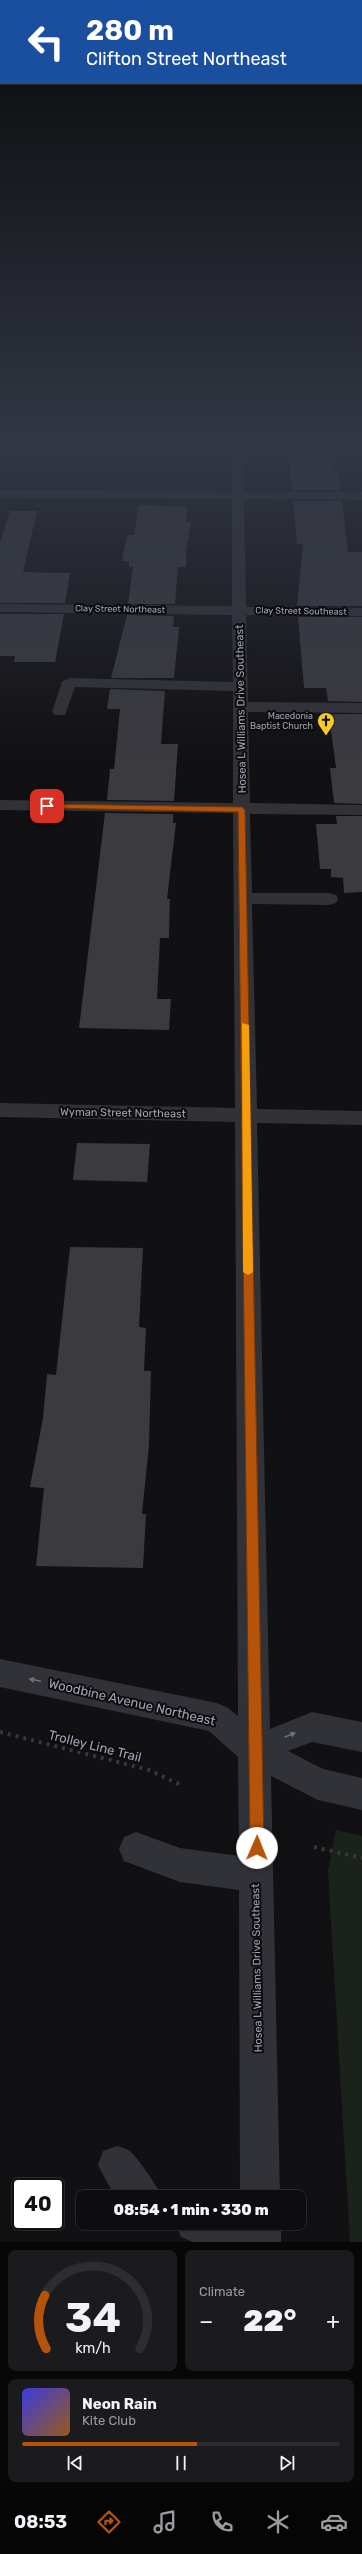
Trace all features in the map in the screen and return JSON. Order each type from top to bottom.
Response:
[{"type":"street","name":"Hosea L Williams Drive Southeast","points":[[238,549],[260,2190]]},
{"type":"street","name":"Clay Street Northeast","points":[[0,608],[239,610]]},
{"type":"street","name":"Clay Street Southeast","points":[[239,610],[362,612]]},
{"type":"street","points":[[60,712],[69,682],[240,687]]},
{"type":"street","points":[[240,707],[362,708]]},
{"type":"street","points":[[0,805],[242,810],[362,810]]},
{"type":"street","points":[[243,898],[329,899]]},
{"type":"street","name":"Wyman Street Northeast","points":[[0,1110],[362,1118]]},
{"type":"street","name":"Woodbine Avenue Northeast","points":[[0,1673],[217,1718],[254,1750],[318,1784],[362,1794]]},
{"type":"street","points":[[254,1750],[312,1727],[362,1737]]},
{"type":"street","points":[[136,1849],[180,1865],[256,1875]]},
{"type":"street","points":[[117,2165],[134,2190]]},
{"type":"street","points":[[218,2230],[257,2242]]},
{"type":"street","points":[[261,2230],[261,2242]]},
{"type":"path","name":"Trolley Line Trail","points":[[0,1732],[149,1770],[183,1786]]},
{"type":"path","points":[[314,1847],[362,1858]]},
{"type":"shaded area","points":[[336,1830],[362,1836],[362,2242],[350,2242],[328,1871]]},
{"type":"building","points":[[0,549],[28,549],[23,572],[70,573],[65,603],[0,603]]},
{"type":"building","points":[[124,549],[186,549],[186,567],[178,567],[175,604],[128,604],[133,567],[129,567],[129,561],[122,561]]},
{"type":"building","points":[[303,549],[348,549],[348,552],[362,552],[362,606],[297,606]]},
{"type":"building","points":[[0,614],[64,614],[55,662],[14,662],[15,656],[0,656]]},
{"type":"building","points":[[127,615],[174,616],[173,627],[179,627],[174,678],[111,678]]},
{"type":"building","points":[[298,617],[362,617],[362,702],[328,701],[326,688],[304,688]]},
{"type":"building","points":[[110,689],[165,691],[161,744],[178,744],[174,801],[107,800],[110,769],[114,769],[120,709],[107,709]]},
{"type":"building","points":[[329,714],[362,714],[362,804],[334,803],[330,768],[336,768]]},
{"type":"building","points":[[105,813],[173,814],[173,823],[176,823],[167,899],[170,899],[169,938],[160,938],[157,999],[171,999],[169,1030],[79,1028]]},
{"type":"building","points":[[336,816],[362,816],[362,892],[344,893],[343,878],[331,877],[331,869],[320,869],[316,824],[337,824]]},
{"type":"building","points":[[77,1143],[150,1144],[147,1182],[73,1180]]},
{"type":"building","points":[[70,1247],[143,1248],[139,1327],[146,1328],[144,1371],[151,1371],[149,1445],[142,1514],[146,1514],[143,1568],[36,1566],[44,1488],[30,1487],[43,1418],[47,1374],[56,1375]]},
{"type":"slow traffic","points":[[245,1025],[248,1272]]},
{"type":"place","name":"Macedonia Baptist Church","points":[[326,736]]},
{"type":"route","points":[[47,806],[242,810],[254,1750],[257,1848]]}]
